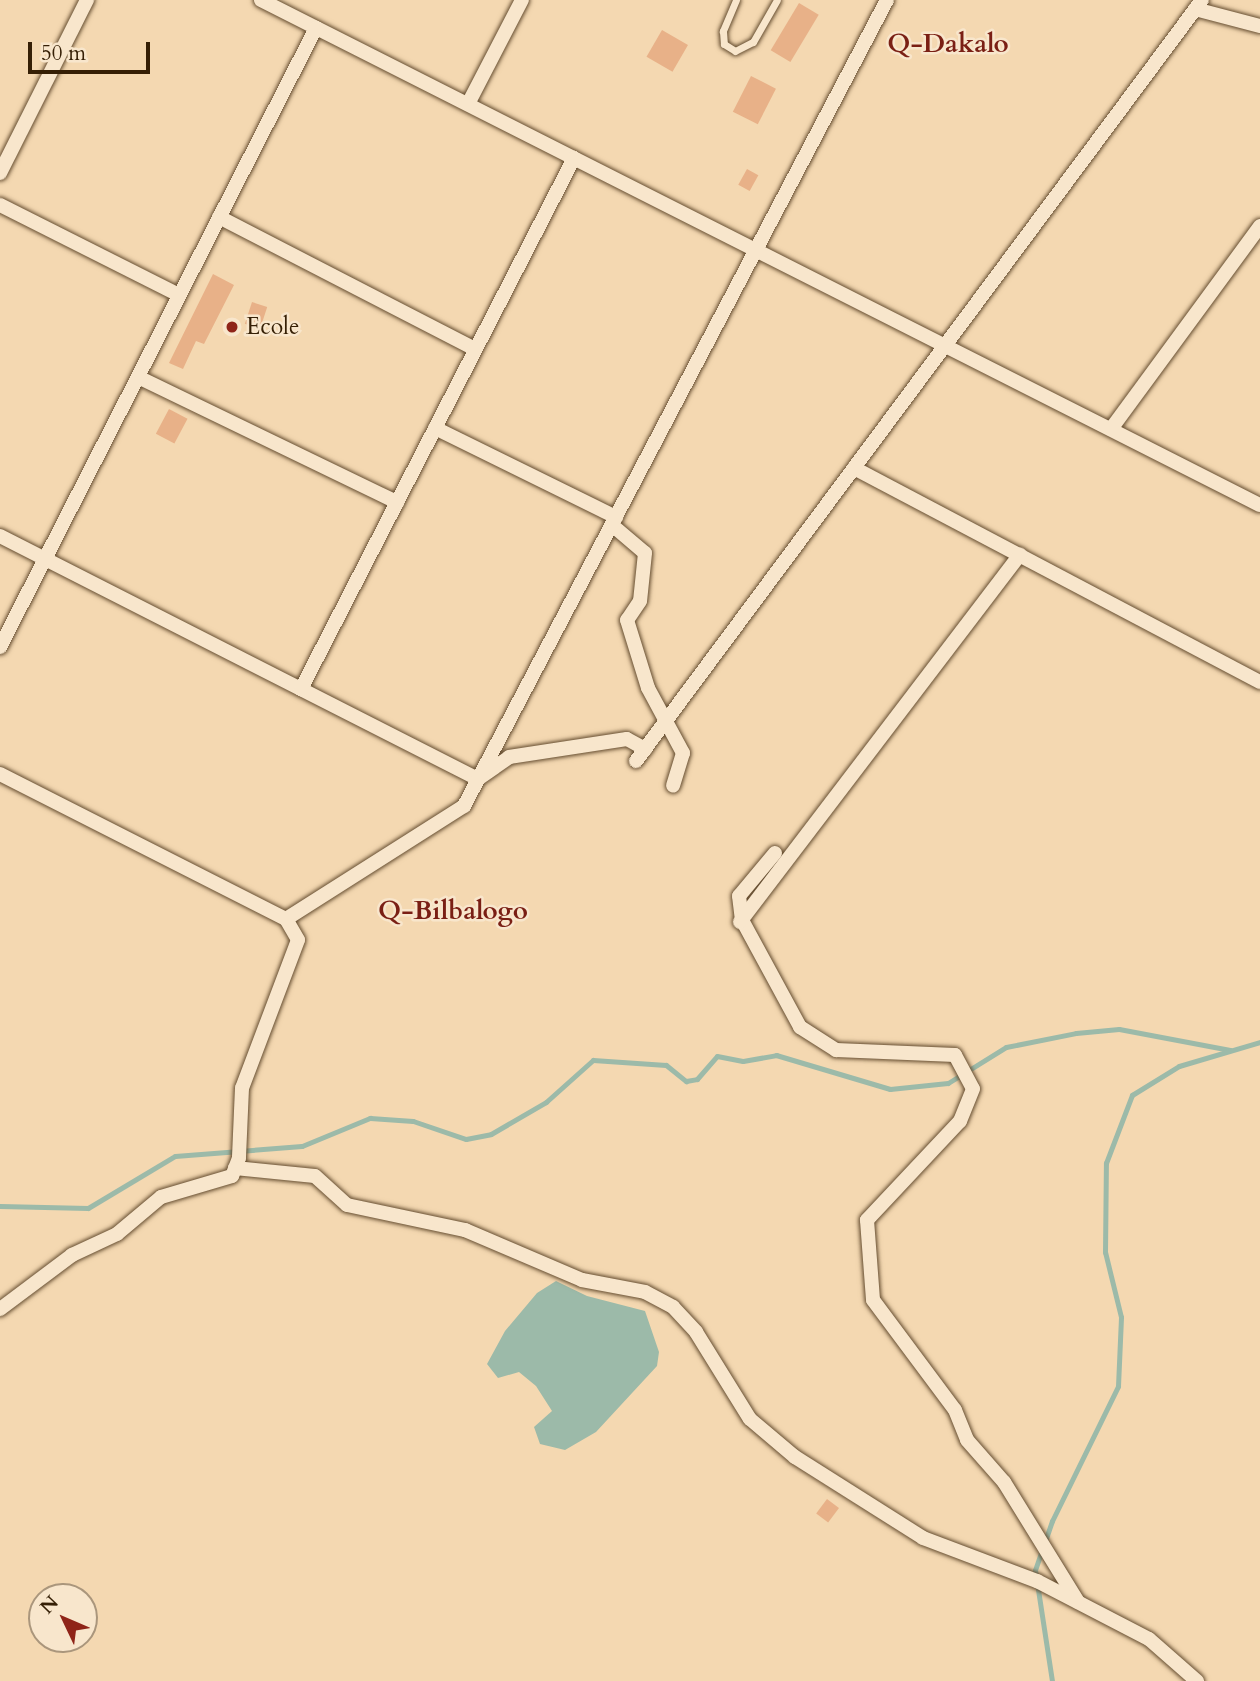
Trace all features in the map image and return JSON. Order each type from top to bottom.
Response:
[{"type":"street","points":[[0,173],[87,0]]},
{"type":"street","points":[[261,0],[1260,505]]},
{"type":"street","points":[[468,104],[522,0]]},
{"type":"street","points":[[286,919],[464,806],[887,0]]},
{"type":"street","points":[[478,779],[509,757],[627,739],[641,755],[1199,4],[1260,26]]},
{"type":"street","points":[[0,647],[316,28]]},
{"type":"street","points":[[301,689],[574,158]]},
{"type":"street","points":[[0,205],[179,295]]},
{"type":"street","points":[[219,216],[475,349]]},
{"type":"street","points":[[1111,429],[1260,226]]},
{"type":"street","points":[[138,377],[397,502]]},
{"type":"street","points":[[435,428],[614,521],[645,553],[640,601],[627,620],[648,688],[683,752],[673,785]]},
{"type":"street","points":[[854,468],[1260,682]]},
{"type":"street","points":[[0,536],[478,779]]},
{"type":"street","points":[[739,923],[1020,555]]},
{"type":"street","points":[[0,774],[286,919],[298,940],[242,1088],[237,1163],[232,1176],[161,1197],[117,1234],[72,1255],[0,1309]]},
{"type":"street","points":[[775,853],[739,896],[739,923],[800,1027],[836,1050],[955,1055],[973,1089],[960,1121],[867,1220],[873,1300],[955,1410],[967,1440],[1004,1482],[1079,1603]]},
{"type":"street","points":[[237,1163],[316,1176],[347,1205],[465,1230],[582,1280],[645,1292],[673,1307],[696,1332],[750,1419],[784,1450],[923,1538],[1079,1603],[1149,1639],[1197,1681]]},
{"type":"lane","points":[[737,0],[723,31],[724,44],[735,51],[753,43],[777,0]]},
{"type":"shaded area","points":[[556,1281],[587,1296],[645,1311],[659,1352],[657,1366],[596,1432],[565,1450],[540,1444],[534,1427],[552,1411],[536,1386],[519,1372],[498,1378],[487,1364],[505,1331],[537,1293]]},
{"type":"building","points":[[799,3],[819,15],[790,62],[771,50]]},
{"type":"building","points":[[662,30],[688,45],[672,72],[646,57]]},
{"type":"building","points":[[751,76],[776,89],[758,124],[733,112]]},
{"type":"building","points":[[747,169],[758,175],[750,191],[738,185]]},
{"type":"building","points":[[213,274],[234,285],[204,344],[196,341],[183,369],[169,363]]},
{"type":"building","points":[[252,302],[267,307],[260,329],[245,324]]},
{"type":"building","points":[[169,409],[188,419],[174,444],[156,434]]},
{"type":"building","points":[[827,1499],[839,1508],[828,1522],[816,1513]]},
{"type":"waterway","points":[[0,1206],[88,1208],[175,1156],[302,1146],[370,1118],[413,1121],[466,1139],[491,1134],[546,1102],[593,1060],[666,1065],[686,1081],[697,1079],[717,1056],[743,1061],[776,1055],[890,1089],[948,1083],[1006,1047],[1076,1033],[1119,1029],[1230,1050]]},
{"type":"waterway","points":[[1052,1681],[1035,1570],[1052,1521],[1118,1386],[1121,1317],[1105,1252],[1106,1163],[1132,1095],[1179,1066],[1260,1042]]},
{"type":"place","name":"Ecole","points":[[232,327]]},
{"type":"district","name":"Q-Dakalo","points":[[948,44]]},
{"type":"district","name":"Q-Bilbalogo","points":[[453,911]]}]
